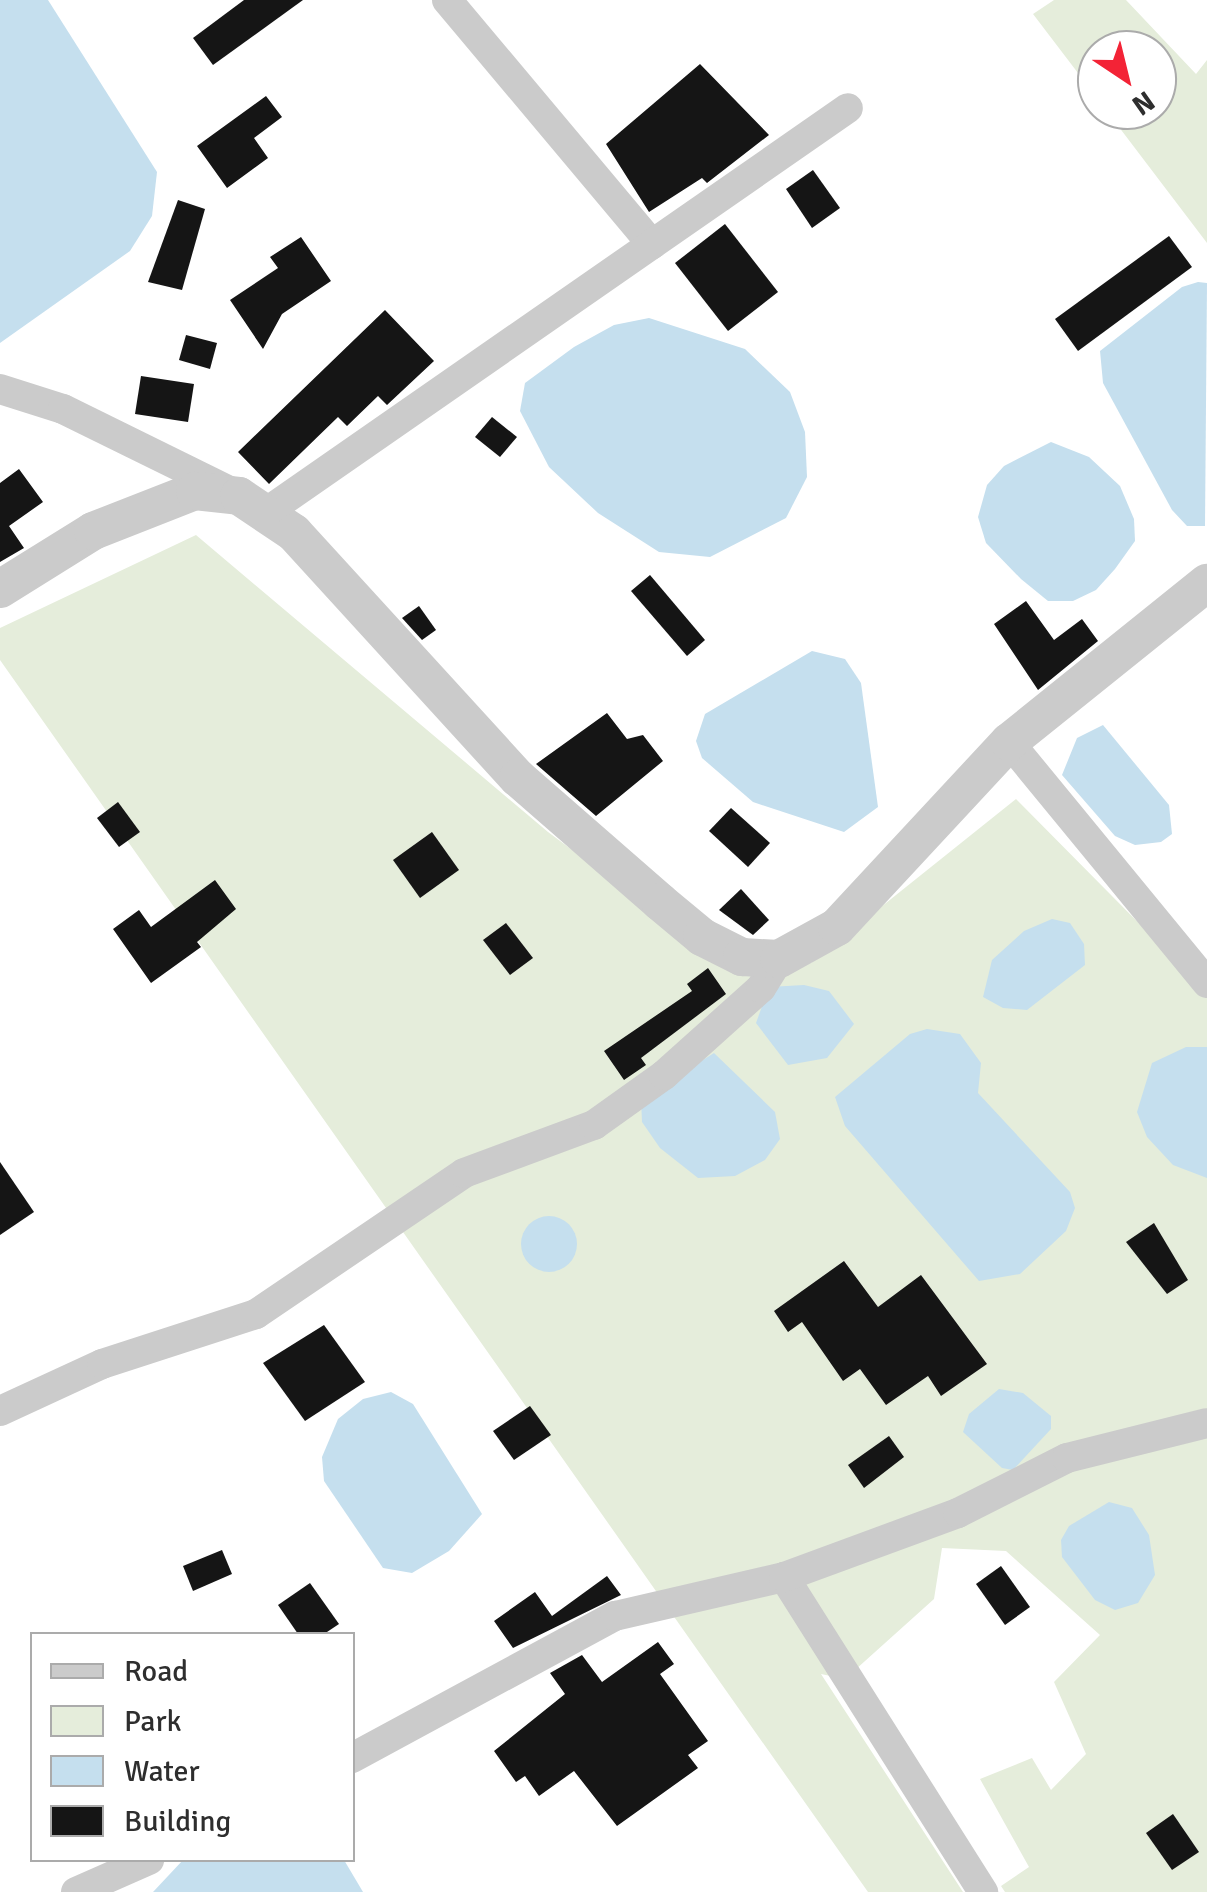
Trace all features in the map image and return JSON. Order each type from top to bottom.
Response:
[{"type":"street","points":[[447,0],[652,244]]},
{"type":"street","points":[[0,589],[93,531],[195,491],[253,504],[652,244],[848,108]]},
{"type":"street","points":[[0,389],[63,409],[253,504],[518,778],[702,937],[742,957],[779,959]]},
{"type":"street","points":[[0,1411],[102,1364],[256,1314],[464,1174],[594,1125],[664,1075],[761,988],[779,959],[837,927],[1009,742],[1207,582]]},
{"type":"street","points":[[1009,742],[1207,983]]},
{"type":"street","points":[[355,1756],[615,1616],[784,1577],[958,1513],[1067,1458],[1207,1423]]},
{"type":"street","points":[[784,1577],[983,1892]]},
{"type":"street","points":[[76,1892],[144,1862]]},
{"type":"green space","points":[[1054,0],[1126,0],[1154,30],[1077,30],[1077,72],[1033,14]]},
{"type":"green space","points":[[1177,54],[1196,74],[1207,60],[1207,243],[1121,130],[1177,130]]},
{"type":"green space","points":[[196,535],[548,832],[731,968],[811,963],[1016,799],[1207,992],[1207,1892],[1005,1892],[1001,1886],[1029,1867],[980,1779],[1032,1758],[1051,1790],[1086,1754],[1054,1682],[1100,1635],[1006,1551],[942,1548],[934,1599],[845,1679],[821,1674],[963,1892],[868,1892],[0,660],[0,628]]},
{"type":"water","points":[[0,0],[48,0],[157,172],[152,216],[130,251],[0,343]]},
{"type":"water","points":[[1207,283],[1205,526],[1187,526],[1172,510],[1103,383],[1100,351],[1182,287]]},
{"type":"water","points":[[649,318],[745,349],[790,392],[805,432],[807,477],[786,518],[710,557],[659,552],[598,513],[549,467],[520,411],[525,383],[574,347],[614,325]]},
{"type":"water","points":[[1051,442],[1089,457],[1120,486],[1134,519],[1135,541],[1115,569],[1096,590],[1073,601],[1048,601],[1021,579],[986,543],[978,517],[987,485],[1004,466]]},
{"type":"water","points":[[812,651],[845,659],[861,683],[878,807],[844,832],[753,802],[702,758],[696,741],[705,714]]},
{"type":"water","points":[[1103,725],[1169,805],[1172,834],[1161,842],[1135,845],[1115,836],[1062,775],[1077,738]]},
{"type":"water","points":[[1052,919],[1070,923],[1084,944],[1085,965],[1027,1010],[1003,1008],[983,997],[992,960],[1024,931]]},
{"type":"water","points":[[804,985],[829,991],[854,1024],[827,1058],[788,1065],[756,1023],[769,987]]},
{"type":"water","points":[[927,1029],[960,1034],[981,1063],[978,1093],[1070,1192],[1075,1208],[1066,1231],[1020,1274],[979,1281],[845,1126],[835,1097],[910,1034]]},
{"type":"water","points":[[1186,1047],[1207,1047],[1207,1178],[1173,1165],[1147,1137],[1137,1112],[1152,1063]]},
{"type":"water","points":[[714,1053],[775,1112],[780,1139],[765,1160],[735,1176],[698,1178],[660,1148],[642,1122],[641,1099]]},
{"type":"water","points":[[549,1216],[569,1224],[577,1244],[569,1264],[549,1272],[529,1264],[521,1244],[529,1224]]},
{"type":"water","points":[[999,1389],[1023,1393],[1051,1416],[1051,1429],[1013,1470],[1002,1468],[963,1432],[969,1414]]},
{"type":"water","points":[[391,1392],[413,1404],[482,1514],[449,1551],[412,1573],[383,1568],[324,1481],[322,1457],[338,1419],[363,1399]]},
{"type":"water","points":[[1109,1502],[1132,1508],[1149,1535],[1155,1575],[1138,1603],[1115,1610],[1095,1600],[1062,1557],[1061,1540],[1069,1526]]},
{"type":"water","points":[[181,1862],[345,1862],[363,1892],[153,1892]]},
{"type":"building","points":[[244,0],[303,0],[213,65],[193,38]]},
{"type":"building","points":[[700,64],[769,135],[707,183],[702,178],[649,212],[606,144]]},
{"type":"building","points":[[266,96],[282,117],[254,138],[268,158],[227,188],[197,146]]},
{"type":"building","points":[[813,170],[840,208],[812,228],[786,189]]},
{"type":"building","points":[[178,200],[205,209],[182,290],[148,282]]},
{"type":"building","points":[[725,224],[778,292],[728,331],[675,263]]},
{"type":"building","points":[[1169,236],[1192,267],[1078,351],[1055,319]]},
{"type":"building","points":[[301,237],[331,281],[282,314],[263,349],[230,300],[278,268],[270,257]]},
{"type":"building","points":[[385,310],[434,361],[387,405],[378,396],[347,426],[338,417],[269,484],[238,452]]},
{"type":"building","points":[[186,335],[217,343],[210,369],[179,360]]},
{"type":"building","points":[[141,376],[194,384],[188,422],[135,414]]},
{"type":"building","points":[[492,417],[517,437],[500,457],[475,437]]},
{"type":"building","points":[[19,469],[43,502],[9,526],[24,548],[0,562],[0,483]]},
{"type":"building","points":[[650,575],[705,640],[687,656],[631,591]]},
{"type":"building","points":[[1026,601],[1054,640],[1082,619],[1098,641],[1038,690],[994,624]]},
{"type":"building","points":[[419,606],[436,630],[422,640],[402,618]]},
{"type":"building","points":[[607,713],[627,739],[643,735],[663,761],[596,816],[536,764]]},
{"type":"building","points":[[118,802],[140,832],[119,847],[97,818]]},
{"type":"building","points":[[731,808],[770,843],[748,867],[709,831]]},
{"type":"building","points":[[432,832],[459,870],[420,898],[393,860]]},
{"type":"building","points":[[215,880],[236,909],[197,942],[201,947],[151,983],[113,929],[139,910],[151,927]]},
{"type":"building","points":[[741,889],[769,920],[753,935],[719,910]]},
{"type":"building","points":[[506,923],[533,958],[510,975],[483,940]]},
{"type":"building","points":[[708,968],[726,994],[641,1058],[646,1065],[624,1080],[604,1051],[692,991],[687,984]]},
{"type":"building","points":[[0,1162],[34,1212],[0,1235]]},
{"type":"building","points":[[1154,1223],[1188,1280],[1167,1294],[1126,1242]]},
{"type":"building","points":[[844,1261],[878,1307],[921,1275],[987,1364],[941,1396],[928,1376],[886,1405],[860,1369],[843,1381],[802,1322],[788,1332],[774,1311]]},
{"type":"building","points":[[324,1325],[365,1382],[305,1421],[263,1363]]},
{"type":"building","points":[[530,1406],[551,1435],[514,1460],[493,1431]]},
{"type":"building","points":[[889,1436],[904,1457],[864,1488],[848,1465]]},
{"type":"building","points":[[222,1550],[232,1574],[193,1591],[183,1566]]},
{"type":"building","points":[[1001,1566],[1030,1607],[1005,1625],[976,1584]]},
{"type":"building","points":[[607,1576],[621,1595],[513,1648],[494,1621],[535,1592],[552,1616]]},
{"type":"building","points":[[310,1583],[339,1624],[327,1632],[297,1632],[278,1605]]},
{"type":"building","points":[[658,1642],[674,1664],[660,1674],[708,1741],[688,1755],[698,1768],[617,1826],[574,1771],[539,1796],[525,1776],[516,1782],[494,1751],[565,1694],[550,1673],[582,1655],[602,1682]]},
{"type":"building","points":[[1173,1814],[1199,1852],[1172,1870],[1146,1833]]}]
